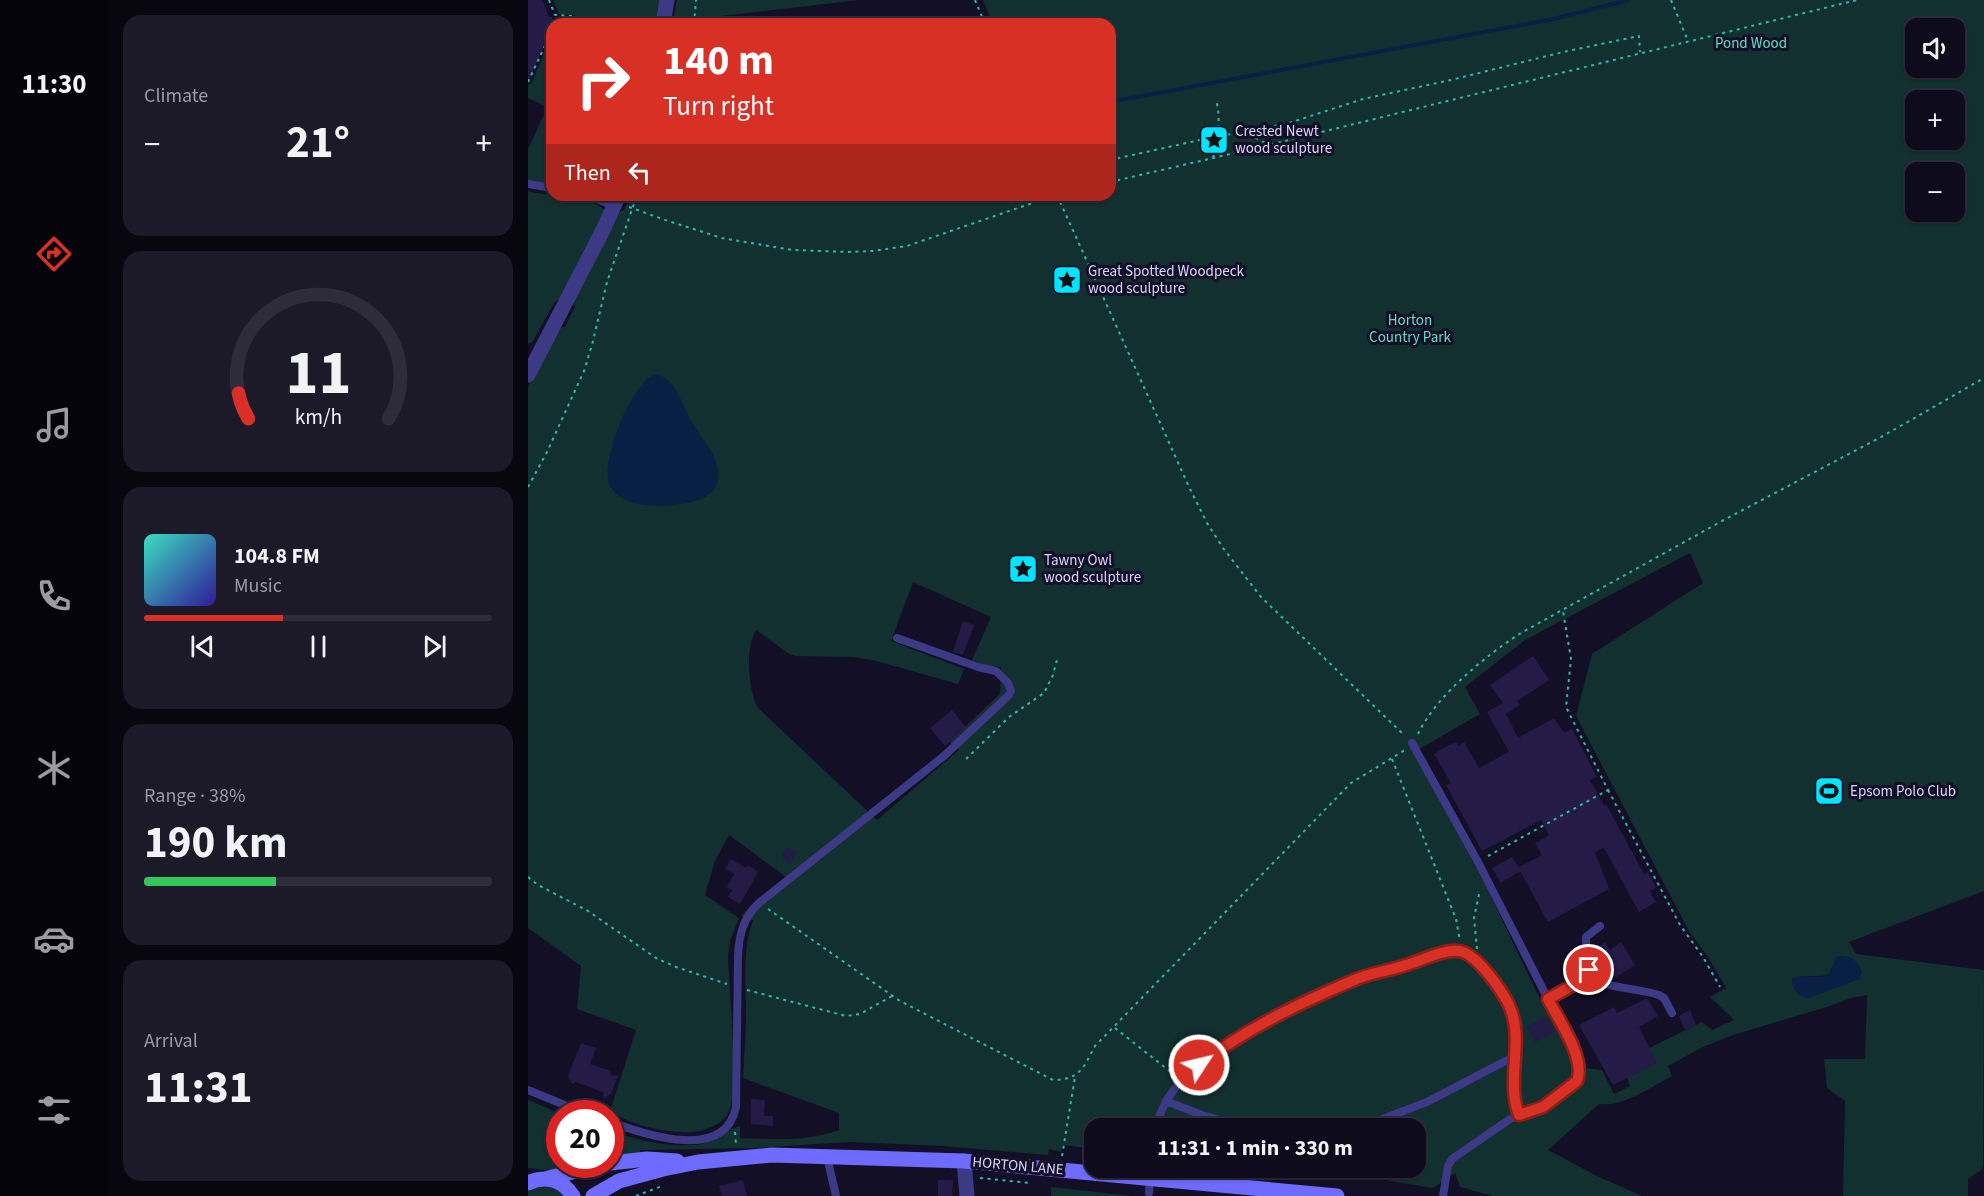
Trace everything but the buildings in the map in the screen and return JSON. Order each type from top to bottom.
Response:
[{"type":"street","points":[[664,18],[668,0]]},
{"type":"street","points":[[528,375],[532,356],[617,201]]},
{"type":"street","name":"HORTON LANE","points":[[593,1196],[620,1181],[698,1162],[772,1155],[964,1161],[1337,1196]]},
{"type":"street","name":"HORTON LANE","points":[[624,1161],[647,1159],[698,1162]]},
{"type":"street","points":[[964,1161],[967,1196]]},
{"type":"street","points":[[534,1180],[562,1184],[573,1196]]},
{"type":"lane","points":[[528,184],[546,187]]},
{"type":"lane","points":[[624,1127],[653,1136],[685,1140],[712,1136],[731,1121],[736,1107],[738,956],[740,935],[748,914],[944,756],[1011,691],[1008,683],[996,672],[897,638]]},
{"type":"lane","points":[[1412,744],[1488,881],[1575,1052],[1579,1069],[1573,1086],[1543,1107],[1519,1115],[1452,1159],[1448,1166],[1443,1196]]},
{"type":"lane","points":[[1548,999],[1571,987],[1586,975],[1589,965],[1586,937],[1600,926]]},
{"type":"lane","points":[[1159,1118],[1166,1101],[1181,1080],[1208,1058],[1250,1030],[1294,1006],[1362,977],[1440,954],[1459,951],[1481,966],[1510,1008],[1515,1030],[1513,1093],[1519,1115]]},
{"type":"lane","points":[[1586,975],[1616,988],[1659,994],[1672,1012]]},
{"type":"lane","points":[[1385,1118],[1426,1102],[1515,1056]]},
{"type":"lane","points":[[528,1090],[552,1100]]},
{"type":"lane","points":[[1166,1101],[1213,1118]]},
{"type":"lane","points":[[827,1157],[836,1196]]},
{"type":"path","points":[[549,0],[555,15],[573,16],[573,18]]},
{"type":"path","points":[[694,18],[696,0]]},
{"type":"path","points":[[975,0],[982,18]]},
{"type":"path","points":[[1671,0],[1688,41]]},
{"type":"path","points":[[1116,181],[1857,0]]},
{"type":"path","points":[[1116,159],[1288,123],[1363,99],[1639,36],[1640,52]]},
{"type":"path","points":[[528,82],[546,43]]},
{"type":"path","points":[[1213,158],[1218,136],[1219,114],[1216,99]]},
{"type":"path","points":[[1245,132],[1269,145]]},
{"type":"path","points":[[617,201],[622,205],[668,221],[739,241],[806,251],[847,252],[907,246],[1039,201]]},
{"type":"path","points":[[528,487],[547,452],[584,371],[607,282],[635,201]]},
{"type":"path","points":[[1060,201],[1190,489],[1212,532],[1236,566],[1273,609],[1412,744]]},
{"type":"path","points":[[1052,1156],[1063,1156],[1075,1077],[1095,1046],[1351,783],[1392,759],[1412,744],[1432,710],[1480,664],[1513,638],[1722,521],[1883,436],[1984,378]]},
{"type":"path","points":[[1563,610],[1571,654],[1566,707],[1680,925],[1703,957],[1720,987]]},
{"type":"path","points":[[966,759],[1008,717],[1044,693],[1053,675],[1058,656]]},
{"type":"path","points":[[1392,759],[1456,919],[1460,936],[1459,951]]},
{"type":"path","points":[[1478,862],[1608,790]]},
{"type":"path","points":[[528,877],[538,885],[588,911],[656,958],[675,967],[739,988],[846,1016],[860,1014],[892,996]]},
{"type":"path","points":[[1481,966],[1474,932],[1474,918],[1480,890],[1488,881]]},
{"type":"path","points":[[759,903],[892,996],[1053,1080],[1075,1077]]},
{"type":"path","points":[[1114,1028],[1181,1080]]},
{"type":"path","points":[[731,1121],[735,1128],[736,1157]]},
{"type":"path","points":[[966,1177],[1039,1184]]},
{"type":"path","points":[[636,1196],[671,1183]]},
{"type":"green space","points":[[553,0],[662,0],[660,18],[575,18],[574,15],[559,14]]},
{"type":"green space","points":[[677,0],[859,0],[705,18],[673,18]]},
{"type":"green space","name":"Horton Country Park","points":[[983,0],[1984,0],[1984,891],[1849,942],[1856,954],[1984,970],[1983,1165],[1981,1170],[1968,1179],[1968,1196],[1843,1196],[1845,1101],[1827,1088],[1824,1059],[1865,1059],[1867,995],[1733,1035],[1703,1047],[1668,1066],[1672,1076],[1627,1100],[1599,1104],[1548,1150],[1599,1177],[1642,1196],[1493,1196],[1460,1187],[1455,1173],[1433,1188],[1374,1178],[1426,1178],[1426,1118],[1084,1118],[1084,1148],[1062,1145],[1061,1152],[1049,1149],[1048,1155],[943,1146],[850,1142],[756,1148],[640,1150],[640,1153],[624,1155],[624,1135],[661,1144],[687,1145],[712,1141],[740,1126],[740,1138],[802,1138],[839,1130],[839,1113],[743,1078],[746,954],[753,920],[741,916],[753,903],[786,877],[729,835],[715,861],[705,895],[739,918],[730,941],[728,955],[733,1061],[732,1100],[725,1118],[708,1129],[693,1132],[662,1130],[624,1118],[624,1100],[614,1100],[636,1030],[577,1009],[581,966],[528,928],[528,386],[558,328],[565,327],[575,307],[572,300],[619,212],[624,210],[628,201],[1116,201],[1116,18],[990,18]],"holes":[[[1690,553],[1703,583],[1592,654],[1576,716],[1689,931],[1726,988],[1710,997],[1734,1020],[1712,1030],[1702,1022],[1649,1048],[1656,1063],[1627,1078],[1630,1086],[1614,1094],[1602,1070],[1585,1068],[1583,1081],[1577,1090],[1570,1082],[1575,1065],[1574,1055],[1566,1036],[1552,1010],[1546,1012],[1485,884],[1414,752],[1480,714],[1465,687],[1525,640]],[[913,582],[991,617],[972,660],[984,665],[1001,667],[1000,694],[949,742],[959,750],[877,820],[758,708],[752,691],[749,658],[756,630],[789,654],[796,656],[851,657],[873,660],[958,684],[964,669],[891,641]],[[1839,956],[1851,958],[1860,966],[1793,987],[1792,979],[1797,977],[1829,974]]]},
{"type":"green space","points":[[546,49],[546,107],[528,98],[528,85],[531,84]]},
{"type":"green space","points":[[546,110],[546,183],[528,180],[528,149]]},
{"type":"green space","points":[[528,191],[546,194],[546,201],[588,201],[595,204],[605,210],[562,297],[554,303],[533,341],[528,344]]},
{"type":"green space","points":[[528,1100],[546,1108],[546,1170],[528,1168]]},
{"type":"green space","points":[[545,1186],[554,1188],[565,1196],[528,1196],[528,1191]]},
{"type":"green space","points":[[1051,1187],[1131,1196],[1051,1196]]},
{"type":"water","points":[[656,374],[669,382],[679,395],[689,418],[716,463],[718,478],[716,486],[706,497],[695,501],[664,506],[638,504],[622,498],[610,486],[609,460],[620,424],[637,391],[647,379]]},
{"type":"water","points":[[1839,956],[1856,962],[1862,972],[1860,979],[1809,998],[1802,997],[1795,991],[1792,981],[1794,977],[1825,976]]},
{"type":"waterway","points":[[1116,101],[1554,19],[1628,0]]},
{"type":"place","name":"Crested Newt wood sculpture","points":[[1214,140]]},
{"type":"place","name":"Great Spotted Woodpeck wood sculpture","points":[[1067,280]]},
{"type":"place","name":"Tawny Owl wood sculpture","points":[[1023,569]]},
{"type":"place","name":"Epsom Polo Club","points":[[1829,791]]},
{"type":"route","points":[[1199,1065],[1250,1030],[1294,1006],[1362,977],[1440,954],[1459,951],[1481,966],[1507,1001],[1513,1016],[1516,1037],[1513,1093],[1519,1115],[1543,1107],[1577,1081],[1579,1069],[1577,1056],[1548,999],[1577,983],[1585,977],[1589,970]]},
{"type":"park label","name":"Pond Wood","points":[[1751,43]]}]
